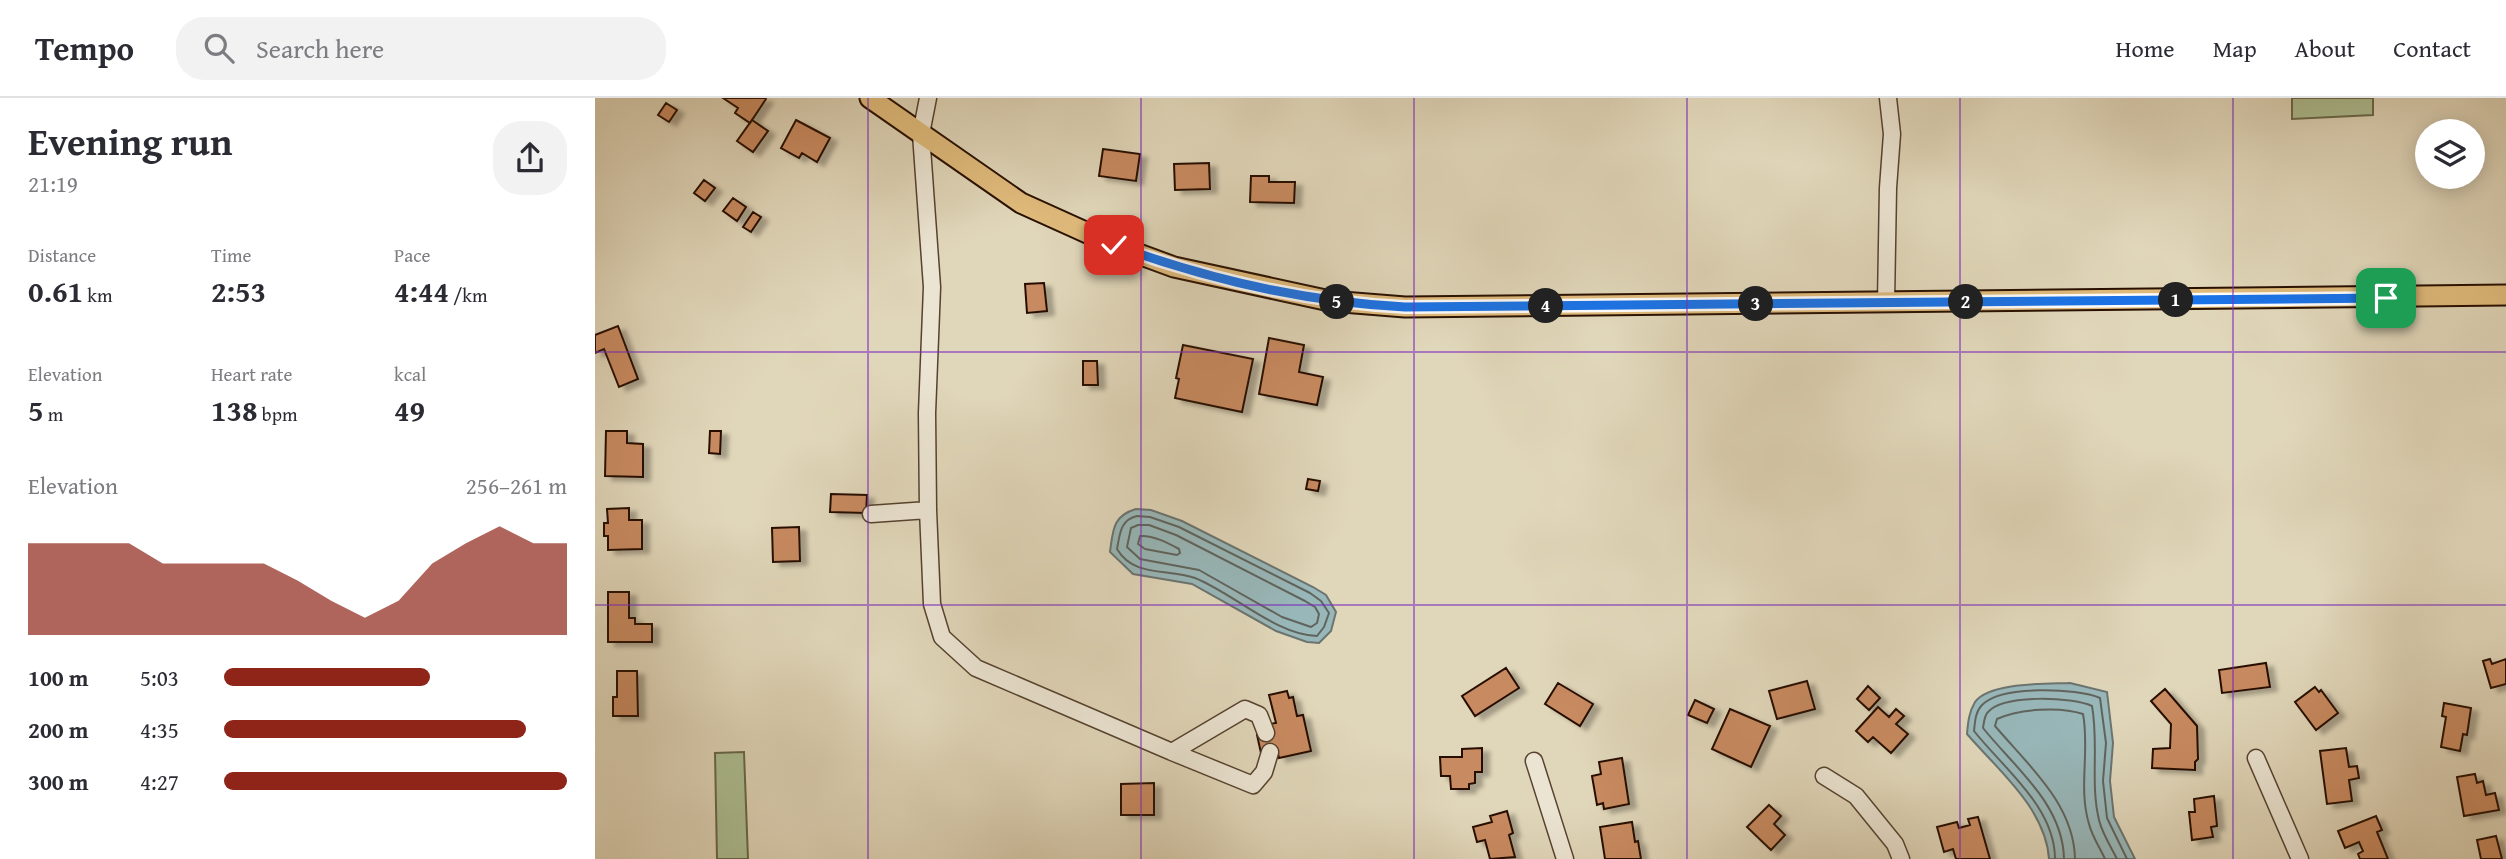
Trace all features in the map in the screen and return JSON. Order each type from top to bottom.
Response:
[{"type":"main road","points":[[870,98],[1020,203],[1114,245],[1174,267],[1329,301],[1405,307],[2506,295]]},
{"type":"street","points":[[928,98],[921,134],[932,287],[927,413],[928,510],[932,604],[942,636],[976,668],[1253,785],[1264,772],[1270,752]]},
{"type":"street","points":[[1886,302],[1892,134],[1888,98]]},
{"type":"street","points":[[871,514],[928,510]]},
{"type":"street","points":[[1172,752],[1245,709],[1259,715],[1266,733]]},
{"type":"street","points":[[2256,758],[2300,859]]},
{"type":"street","points":[[1534,761],[1565,859]]},
{"type":"street","points":[[1824,776],[1857,796],[1895,844],[1901,859]]},
{"type":"green space","points":[[2292,98],[2373,98],[2373,115],[2292,119]]},
{"type":"green space","points":[[744,752],[748,859],[717,859],[715,753]]},
{"type":"water","points":[[1136,509],[1151,510],[1182,521],[1326,595],[1336,612],[1331,631],[1319,643],[1307,642],[1276,631],[1192,584],[1133,574],[1110,552],[1113,531],[1118,520]]},
{"type":"water","points":[[2070,683],[2107,692],[2113,743],[2110,781],[2114,817],[2135,859],[2049,859],[2046,841],[2030,807],[2019,791],[1967,734],[1971,710],[1982,695],[2019,685]]},
{"type":"building","points":[[723,98],[766,99],[750,123],[735,113],[738,108]]},
{"type":"building","points":[[666,103],[677,110],[669,122],[658,115]]},
{"type":"building","points":[[752,120],[768,131],[753,152],[737,141]]},
{"type":"building","points":[[796,120],[830,138],[817,162],[802,153],[799,158],[781,148]]},
{"type":"building","points":[[1103,149],[1140,154],[1136,181],[1099,176]]},
{"type":"building","points":[[1209,163],[1210,189],[1175,190],[1174,164]]},
{"type":"building","points":[[1251,176],[1269,176],[1269,182],[1295,182],[1294,203],[1250,202]]},
{"type":"building","points":[[704,180],[715,188],[705,201],[694,193]]},
{"type":"building","points":[[733,198],[746,207],[737,221],[723,211]]},
{"type":"building","points":[[753,212],[761,217],[751,232],[743,227]]},
{"type":"building","points":[[1044,283],[1047,311],[1027,313],[1025,284]]},
{"type":"building","points":[[618,326],[638,379],[619,387],[604,349],[595,353],[595,335]]},
{"type":"building","points":[[1269,338],[1304,345],[1299,372],[1323,377],[1317,405],[1259,394]]},
{"type":"building","points":[[1183,345],[1253,359],[1242,412],[1175,398]]},
{"type":"building","points":[[1083,361],[1097,361],[1098,385],[1083,385]]},
{"type":"building","points":[[606,431],[627,431],[627,443],[643,444],[643,477],[605,476]]},
{"type":"building","points":[[710,431],[721,431],[720,454],[709,453]]},
{"type":"building","points":[[1308,479],[1320,481],[1318,491],[1306,489]]},
{"type":"building","points":[[831,494],[867,495],[866,513],[830,512]]},
{"type":"building","points":[[629,508],[629,520],[642,520],[642,549],[608,550],[608,536],[604,536],[604,523],[608,523],[607,509]]},
{"type":"building","points":[[799,527],[800,561],[773,562],[772,528]]},
{"type":"building","points":[[608,592],[629,592],[629,618],[635,618],[635,624],[652,624],[652,642],[608,642]]},
{"type":"building","points":[[2490,659],[2492,664],[2506,659],[2506,684],[2491,688],[2483,661]]},
{"type":"building","points":[[2266,663],[2270,687],[2222,693],[2219,670]]},
{"type":"building","points":[[1506,668],[1519,688],[1475,716],[1462,696]]},
{"type":"building","points":[[617,671],[637,671],[638,716],[613,716],[613,697],[617,697]]},
{"type":"building","points":[[1807,681],[1815,709],[1777,719],[1769,691]]},
{"type":"building","points":[[1558,683],[1593,704],[1580,726],[1545,704]]},
{"type":"building","points":[[1868,686],[1880,698],[1869,710],[1857,699]]},
{"type":"building","points":[[2315,687],[2319,692],[2321,690],[2338,713],[2316,730],[2295,702]]},
{"type":"building","points":[[2165,689],[2197,726],[2198,759],[2195,762],[2195,770],[2152,768],[2153,749],[2170,748],[2171,724],[2151,701]]},
{"type":"building","points":[[1287,691],[1289,698],[1293,697],[1297,716],[1303,715],[1311,751],[1279,758],[1277,750],[1261,753],[1257,735],[1270,732],[1269,724],[1276,723],[1269,695]]},
{"type":"building","points":[[1695,700],[1714,709],[1707,723],[1688,715]]},
{"type":"building","points":[[2444,703],[2471,708],[2467,735],[2463,734],[2460,751],[2441,747],[2446,717],[2442,716]]},
{"type":"building","points":[[1878,707],[1889,717],[1896,709],[1904,716],[1896,724],[1908,734],[1891,753],[1873,737],[1868,742],[1856,731]]},
{"type":"building","points":[[1730,709],[1770,726],[1751,767],[1712,749]]},
{"type":"building","points":[[1482,748],[1482,772],[1475,772],[1475,783],[1469,784],[1469,789],[1451,789],[1450,776],[1441,776],[1440,757],[1462,757],[1462,749]]},
{"type":"building","points":[[2346,748],[2349,767],[2357,766],[2359,778],[2349,780],[2352,801],[2327,804],[2320,751]]},
{"type":"building","points":[[1622,758],[1629,804],[1604,809],[1603,803],[1597,805],[1592,776],[1601,774],[1599,762]]},
{"type":"building","points":[[2475,774],[2477,783],[2483,781],[2486,795],[2495,793],[2499,810],[2464,816],[2457,777]]},
{"type":"building","points":[[1154,783],[1154,815],[1121,815],[1121,784]]},
{"type":"building","points":[[2214,796],[2217,826],[2211,827],[2213,837],[2192,840],[2189,812],[2195,812],[2194,799]]},
{"type":"building","points":[[1769,805],[1781,816],[1774,824],[1785,835],[1771,850],[1747,827]]},
{"type":"building","points":[[1507,811],[1513,833],[1509,835],[1515,857],[1490,859],[1485,840],[1477,842],[1473,827],[1492,822],[1490,816]]},
{"type":"building","points":[[2376,816],[2382,830],[2377,832],[2388,859],[2360,859],[2358,854],[2363,851],[2359,842],[2345,848],[2338,831]]},
{"type":"building","points":[[1978,817],[1990,859],[1956,859],[1953,849],[1944,852],[1937,827],[1957,822],[1959,828],[1970,825],[1968,819]]},
{"type":"building","points":[[1632,822],[1641,859],[1605,859],[1600,827]]},
{"type":"building","points":[[2496,836],[2502,859],[2481,859],[2477,840]]},
{"type":"route","points":[[1114,245],[1174,267],[1329,301],[1405,307],[2386,298]]}]
